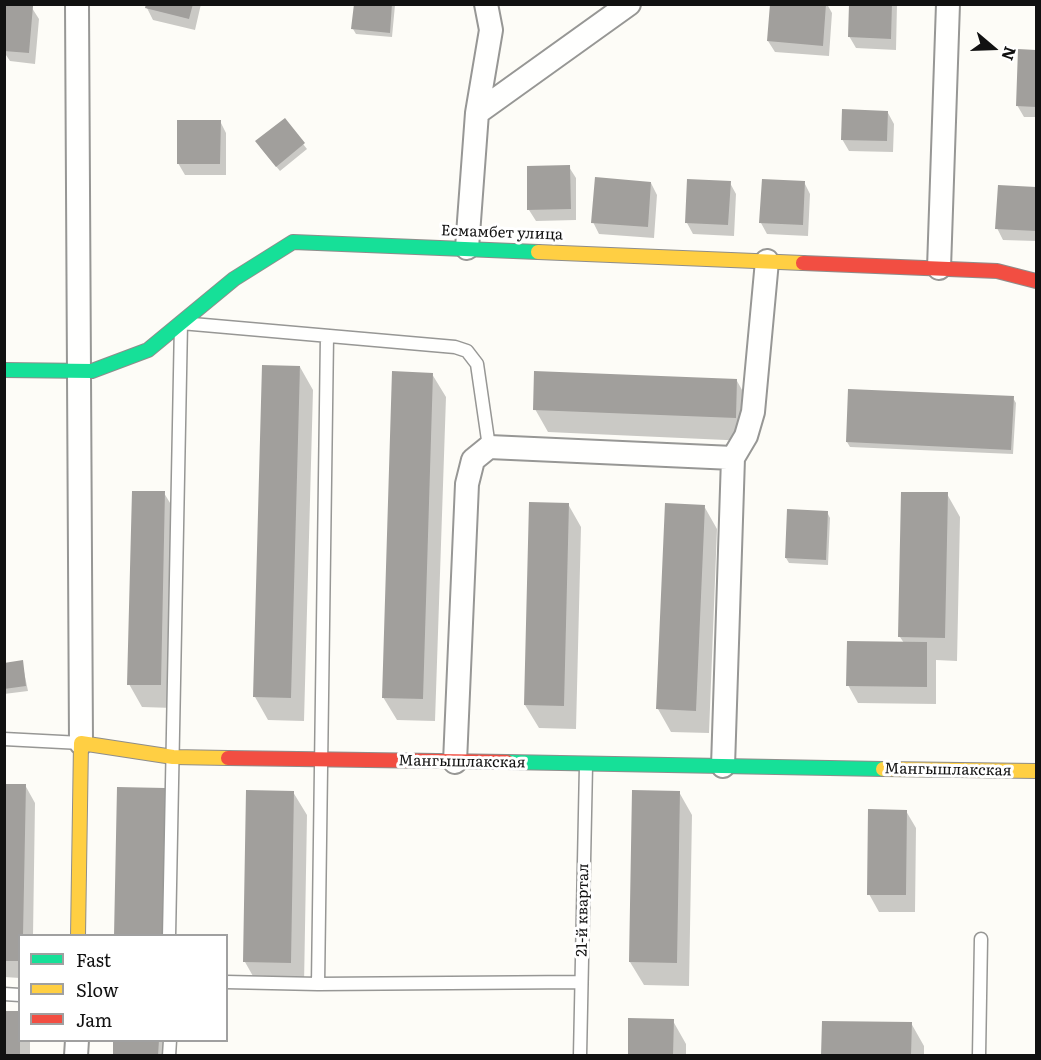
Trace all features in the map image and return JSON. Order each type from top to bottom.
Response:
[{"type":"street","points":[[78,4],[81,743],[78,934]]},
{"type":"street","points":[[467,248],[477,113],[491,30],[486,4]]},
{"type":"street","points":[[477,113],[628,4]]},
{"type":"street","points":[[939,268],[948,4]]},
{"type":"street","name":"Есмамбет улица","points":[[4,370],[93,371],[148,350],[234,279],[293,242],[997,271],[1036,281]]},
{"type":"street","points":[[723,766],[733,458],[746,436],[753,412],[767,261]]},
{"type":"street","points":[[997,271],[1036,270]]},
{"type":"street","points":[[455,762],[467,484],[473,460],[489,447],[733,458]]},
{"type":"street","name":"Мангышлакская","points":[[81,743],[173,757],[1036,771]]},
{"type":"lane","points":[[169,934],[181,322],[455,347],[467,351],[477,364],[489,447]]},
{"type":"lane","points":[[318,984],[323,760],[327,336]]},
{"type":"lane","points":[[4,739],[81,743]]},
{"type":"lane","name":"21-й квартал","points":[[580,1056],[586,764]]},
{"type":"lane","points":[[979,1056],[981,939]]},
{"type":"lane","points":[[228,982],[318,984],[581,982]]},
{"type":"building","points":[[4,4],[33,6],[29,53],[4,51]]},
{"type":"building","points":[[146,4],[193,4],[189,19],[145,8]]},
{"type":"building","points":[[354,4],[392,4],[390,33],[351,29]]},
{"type":"building","points":[[770,4],[826,4],[823,46],[767,41]]},
{"type":"building","points":[[849,4],[892,4],[891,39],[848,37]]},
{"type":"building","points":[[1018,49],[1036,50],[1036,107],[1016,106]]},
{"type":"building","points":[[842,109],[888,111],[887,141],[841,140]]},
{"type":"building","points":[[285,118],[305,143],[276,167],[255,141]]},
{"type":"building","points":[[177,120],[221,120],[220,164],[177,164]]},
{"type":"building","points":[[570,165],[571,209],[527,210],[527,166]]},
{"type":"building","points":[[595,177],[651,182],[648,227],[591,223]]},
{"type":"building","points":[[687,179],[731,181],[728,225],[685,223]]},
{"type":"building","points":[[762,179],[805,181],[803,225],[759,223]]},
{"type":"building","points":[[998,185],[1036,187],[1036,231],[995,229]]},
{"type":"building","points":[[262,365],[300,366],[291,698],[253,697]]},
{"type":"building","points":[[392,371],[433,373],[423,699],[382,698]]},
{"type":"building","points":[[534,371],[737,379],[736,418],[533,410]]},
{"type":"building","points":[[848,389],[1014,396],[1011,450],[846,442]]},
{"type":"building","points":[[132,491],[165,491],[161,685],[127,685]]},
{"type":"building","points":[[901,492],[948,492],[945,638],[898,637]]},
{"type":"building","points":[[529,502],[569,503],[564,706],[524,705]]},
{"type":"building","points":[[665,503],[705,505],[696,711],[656,709]]},
{"type":"building","points":[[787,509],[828,511],[826,560],[785,558]]},
{"type":"building","points":[[847,641],[927,642],[927,687],[846,686]]},
{"type":"building","points":[[23,660],[26,686],[4,689],[4,663]]},
{"type":"building","points":[[4,784],[26,784],[23,934],[18,934],[18,961],[4,961]]},
{"type":"building","points":[[117,787],[165,788],[162,934],[114,934]]},
{"type":"building","points":[[246,790],[294,791],[291,963],[243,962]]},
{"type":"building","points":[[632,790],[680,791],[677,963],[629,962]]},
{"type":"building","points":[[868,809],[907,810],[906,895],[867,895]]},
{"type":"building","points":[[4,1011],[18,1011],[20,1056],[4,1056]]},
{"type":"building","points":[[628,1018],[674,1019],[673,1056],[628,1056]]},
{"type":"building","points":[[822,1021],[912,1022],[911,1056],[821,1056]]},
{"type":"building","points":[[113,1042],[159,1042],[158,1056],[113,1056]]},
{"type":"traffic: fast","points":[[4,370],[92,371],[148,350],[234,279],[293,242],[538,252]]},
{"type":"traffic: fast","points":[[507,762],[883,769]]},
{"type":"traffic: slow","points":[[538,252],[803,263]]},
{"type":"traffic: slow","points":[[78,934],[81,743],[173,757],[228,758]]},
{"type":"traffic: slow","points":[[883,769],[1036,771]]},
{"type":"traffic: jam","points":[[803,263],[997,271],[1036,281]]},
{"type":"traffic: jam","points":[[228,758],[507,762]]}]
